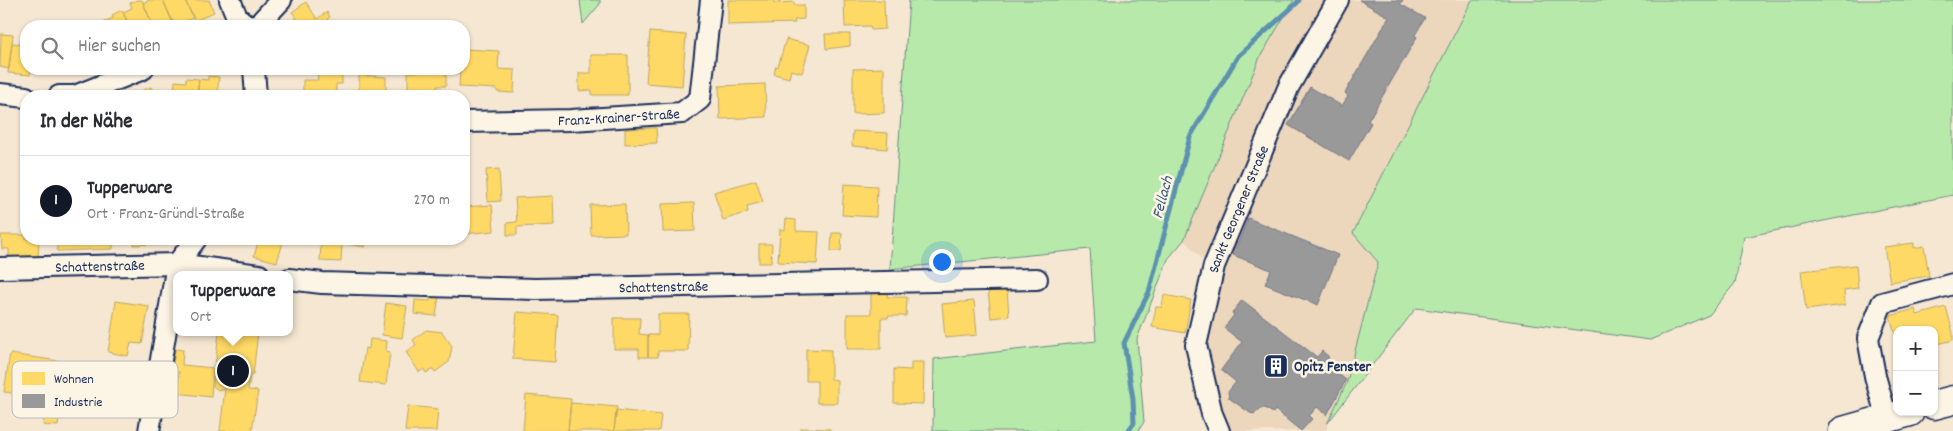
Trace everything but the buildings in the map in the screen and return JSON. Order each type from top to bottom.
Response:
[{"type":"main road","points":[[1938,404],[1953,400]]},
{"type":"main road","points":[[1843,431],[1895,416]]},
{"type":"street","points":[[230,0],[240,20]]},
{"type":"street","points":[[263,20],[281,0]]},
{"type":"street","name":"Franz-Krainer-Straße","points":[[470,122],[571,120],[682,113],[700,99],[711,0]]},
{"type":"street","name":"Sankt Georgener Straße","points":[[1219,431],[1212,414],[1196,345],[1214,266],[1289,86],[1338,0]]},
{"type":"street","points":[[90,90],[128,75]]},
{"type":"street","points":[[254,75],[256,90]]},
{"type":"street","points":[[0,94],[20,96]]},
{"type":"street","points":[[176,271],[177,264],[191,245]]},
{"type":"street","name":"Schattenstraße","points":[[0,268],[177,264],[229,271]]},
{"type":"street","name":"Schattenstraße","points":[[293,279],[322,283],[535,289],[1037,279]]},
{"type":"street","points":[[1893,407],[1875,376],[1868,338],[1882,303],[1953,284]]},
{"type":"street","points":[[161,361],[173,289]]},
{"type":"street","points":[[150,431],[152,418]]},
{"type":"shaded area","points":[[1294,0],[1472,0],[1353,232],[1378,262],[1347,382],[1327,424],[1327,431],[1225,431],[1193,360],[1203,260],[1184,240],[1260,57]]},
{"type":"green space","points":[[580,0],[600,0],[600,4],[583,24]]},
{"type":"green space","points":[[909,0],[1294,0],[1260,57],[1184,240],[1168,259],[1137,339],[1144,422],[1138,431],[933,431],[934,359],[1096,341],[1090,249],[890,269]]},
{"type":"green space","points":[[1472,0],[1953,0],[1953,195],[1744,237],[1735,283],[1709,315],[1650,340],[1416,308],[1327,424],[1347,382],[1378,262],[1353,233]]},
{"type":"waterway","name":"Fellach","points":[[1128,431],[1134,423],[1133,399],[1124,343],[1149,292],[1190,137],[1238,56],[1299,0]]},
{"type":"place","name":"Opitz Fenster","points":[[1276,366]]},
{"type":"place","name":"Tupperware","points":[[233,371]]}]
